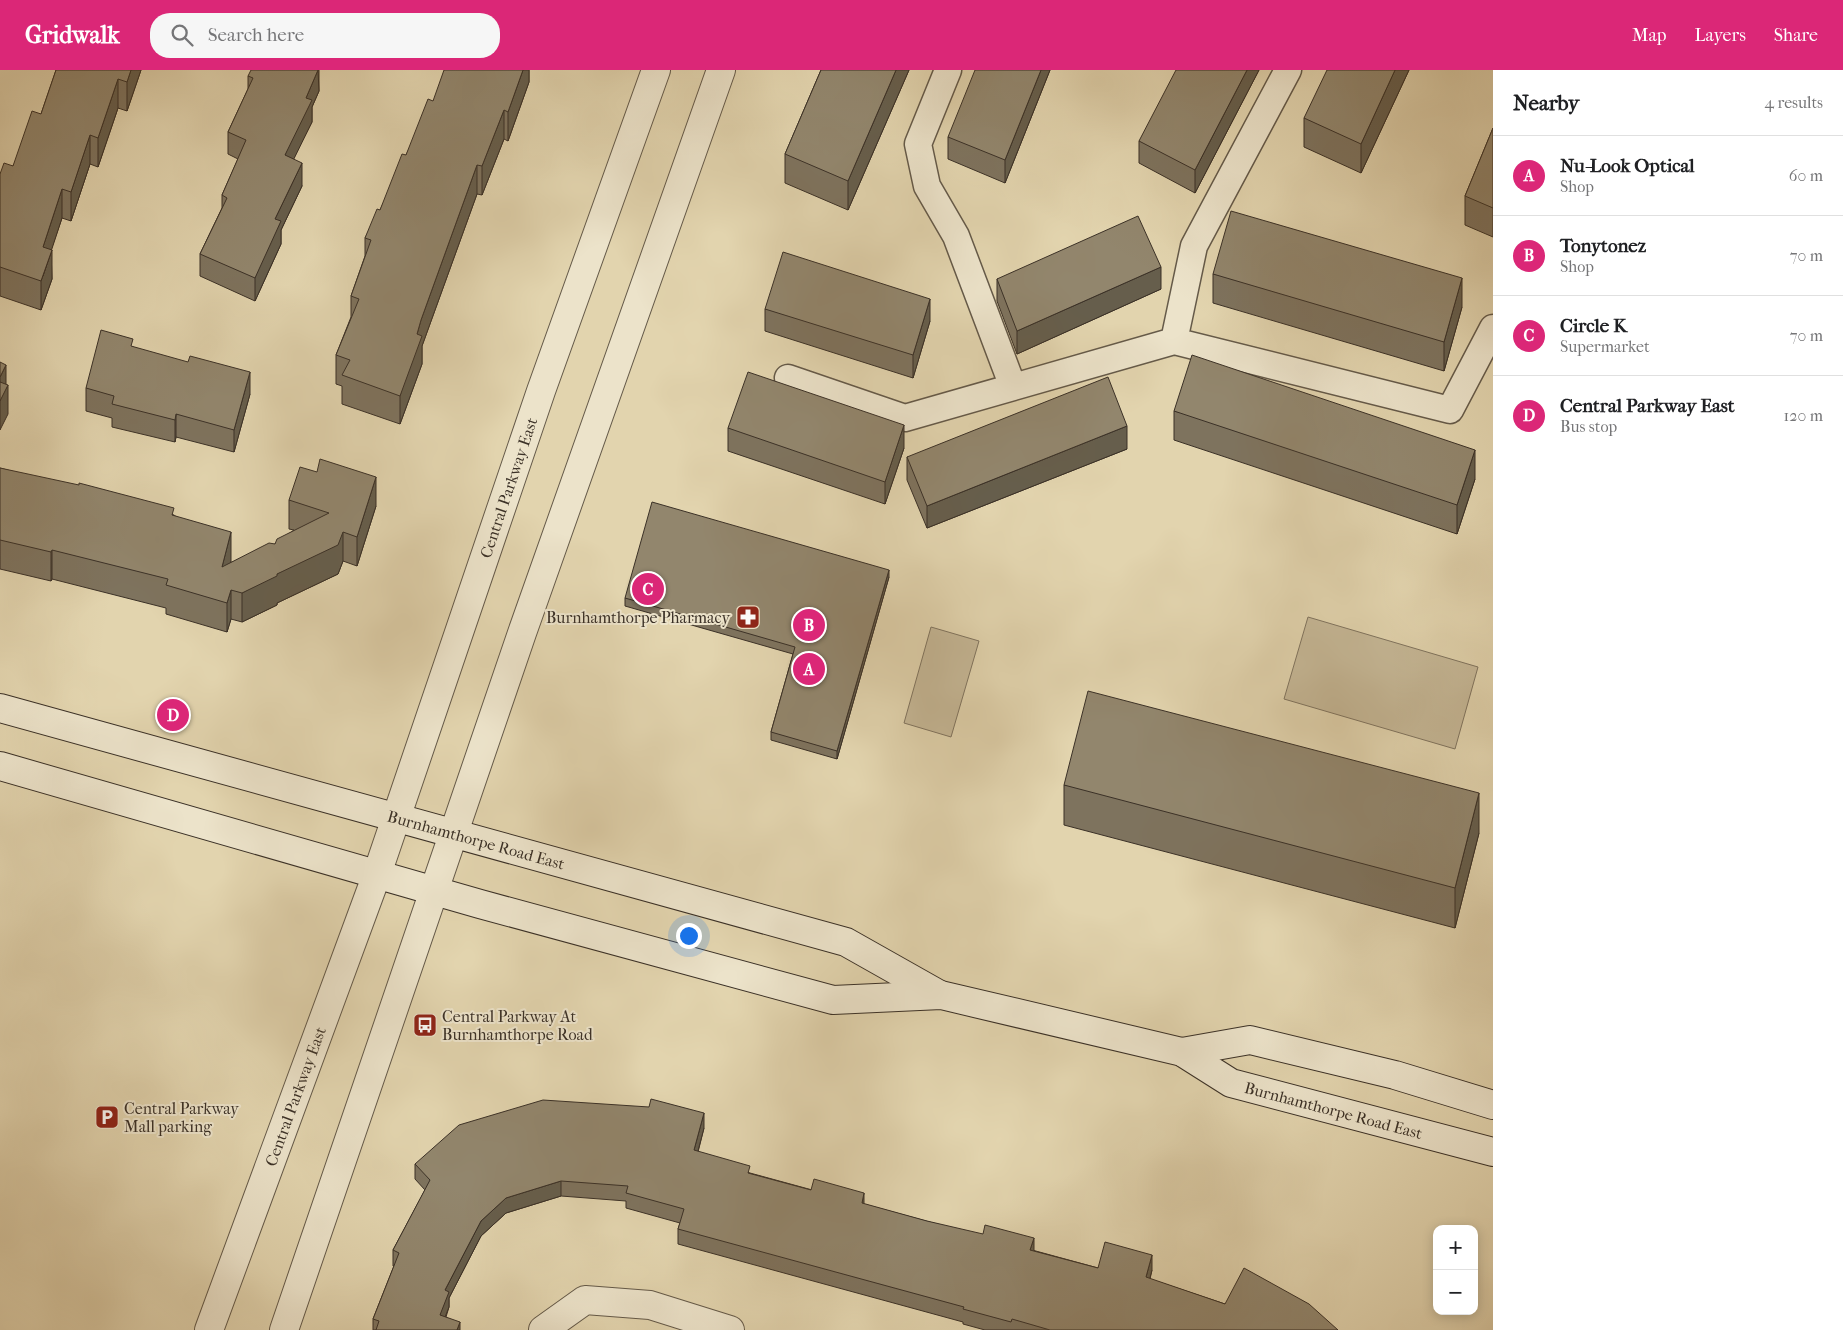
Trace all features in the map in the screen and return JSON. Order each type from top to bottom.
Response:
[{"type":"street","name":"Central Parkway East","points":[[209,1330],[377,874],[541,391],[656,70]]},
{"type":"street","points":[[284,1330],[436,891],[454,832],[720,70]]},
{"type":"street","points":[[948,70],[918,144],[927,186],[956,236],[1013,387]]},
{"type":"street","points":[[1174,341],[1194,246],[1288,70]]},
{"type":"street","points":[[788,378],[905,418],[1174,341],[1450,410],[1493,328]]},
{"type":"street","name":"Burnhamthorpe Road East","points":[[0,708],[454,832],[846,942],[941,995],[1182,1052],[1231,1083],[1493,1152]]},
{"type":"street","name":"Burnhamthorpe Road East","points":[[0,766],[436,891],[833,1000],[941,995]]},
{"type":"street","name":"Burnhamthorpe Road East","points":[[1182,1052],[1250,1040],[1395,1075],[1493,1105]]},
{"type":"street","points":[[543,1330],[585,1300],[650,1305],[730,1330]]},
{"type":"shaded area","points":[[1308,617],[1478,667],[1455,749],[1284,699]]},
{"type":"shaded area","points":[[931,627],[979,641],[951,737],[904,723]]},
{"type":"building","points":[[56,70],[131,70],[127,82],[118,79],[98,138],[90,135],[71,192],[62,189],[43,247],[52,250],[41,281],[0,267],[0,174],[4,163],[13,166],[32,111],[41,114]]},
{"type":"building","points":[[251,70],[318,70],[306,98],[312,100],[285,155],[302,163],[275,219],[281,221],[255,278],[200,254],[227,198],[222,195],[246,140],[228,132],[253,78],[248,76]]},
{"type":"building","points":[[444,70],[523,70],[508,112],[504,110],[482,166],[477,165],[421,320],[417,334],[422,336],[400,396],[342,375],[350,360],[336,355],[359,299],[351,296],[371,240],[365,238],[377,209],[380,210],[402,154],[406,155],[428,99],[433,101]]},
{"type":"building","points":[[821,70],[896,70],[848,181],[785,154]]},
{"type":"building","points":[[975,70],[1041,70],[1005,160],[948,137]]},
{"type":"building","points":[[1176,70],[1247,70],[1195,170],[1139,141]]},
{"type":"building","points":[[1327,70],[1395,70],[1361,144],[1304,118]]},
{"type":"building","points":[[1493,128],[1493,208],[1465,196]]},
{"type":"building","points":[[1231,211],[1462,278],[1444,342],[1213,274]]},
{"type":"building","points":[[1138,216],[1161,267],[1017,331],[997,279]]},
{"type":"building","points":[[783,252],[930,299],[913,355],[765,309]]},
{"type":"building","points":[[101,330],[133,339],[131,346],[188,362],[190,356],[250,372],[234,430],[176,414],[175,420],[112,404],[114,396],[86,388]]},
{"type":"building","points":[[1192,355],[1475,450],[1457,505],[1174,411]]},
{"type":"building","points":[[0,362],[6,365],[0,377]]},
{"type":"building","points":[[748,372],[904,425],[885,482],[728,428]]},
{"type":"building","points":[[1108,377],[1127,426],[927,506],[907,457]]},
{"type":"building","points":[[0,382],[8,385],[0,401]]},
{"type":"building","points":[[320,459],[376,477],[357,537],[343,532],[338,545],[242,593],[231,590],[227,603],[166,585],[168,579],[52,550],[51,552],[0,540],[0,468],[79,485],[79,483],[174,508],[172,515],[231,532],[222,567],[269,543],[275,544],[277,539],[329,513],[289,500],[300,467],[317,472]]},
{"type":"building","points":[[652,502],[889,570],[837,751],[771,732],[795,647],[625,598]]},
{"type":"building","points":[[1088,691],[1479,793],[1455,888],[1064,785]]},
{"type":"building","points":[[651,1099],[704,1113],[694,1150],[750,1166],[748,1173],[811,1190],[814,1179],[864,1193],[862,1203],[927,1221],[983,1234],[985,1225],[1034,1238],[1030,1250],[1098,1268],[1105,1242],[1152,1255],[1146,1277],[1225,1304],[1244,1268],[1309,1304],[1338,1330],[1050,1330],[1012,1319],[1011,1322],[963,1309],[964,1307],[678,1229],[684,1209],[626,1193],[628,1186],[561,1181],[506,1198],[481,1221],[445,1290],[449,1292],[440,1315],[460,1322],[457,1330],[376,1330],[379,1321],[373,1319],[399,1253],[393,1250],[430,1180],[415,1164],[459,1125],[543,1100],[649,1107]]},
{"type":"place","name":"Circle K","points":[[648,589]]},
{"type":"place","name":"Burnhamthorpe Pharmacy","points":[[748,617]]},
{"type":"place","name":"Tonytonez","points":[[809,625]]},
{"type":"place","name":"Nu-Look Optical","points":[[809,669]]},
{"type":"place","name":"Central Parkway East","points":[[173,715]]},
{"type":"place","name":"Central Parkway At Burnhamthorpe Road","points":[[425,1025]]},
{"type":"place","name":"Central Parkway Mall parking","points":[[107,1117]]}]
